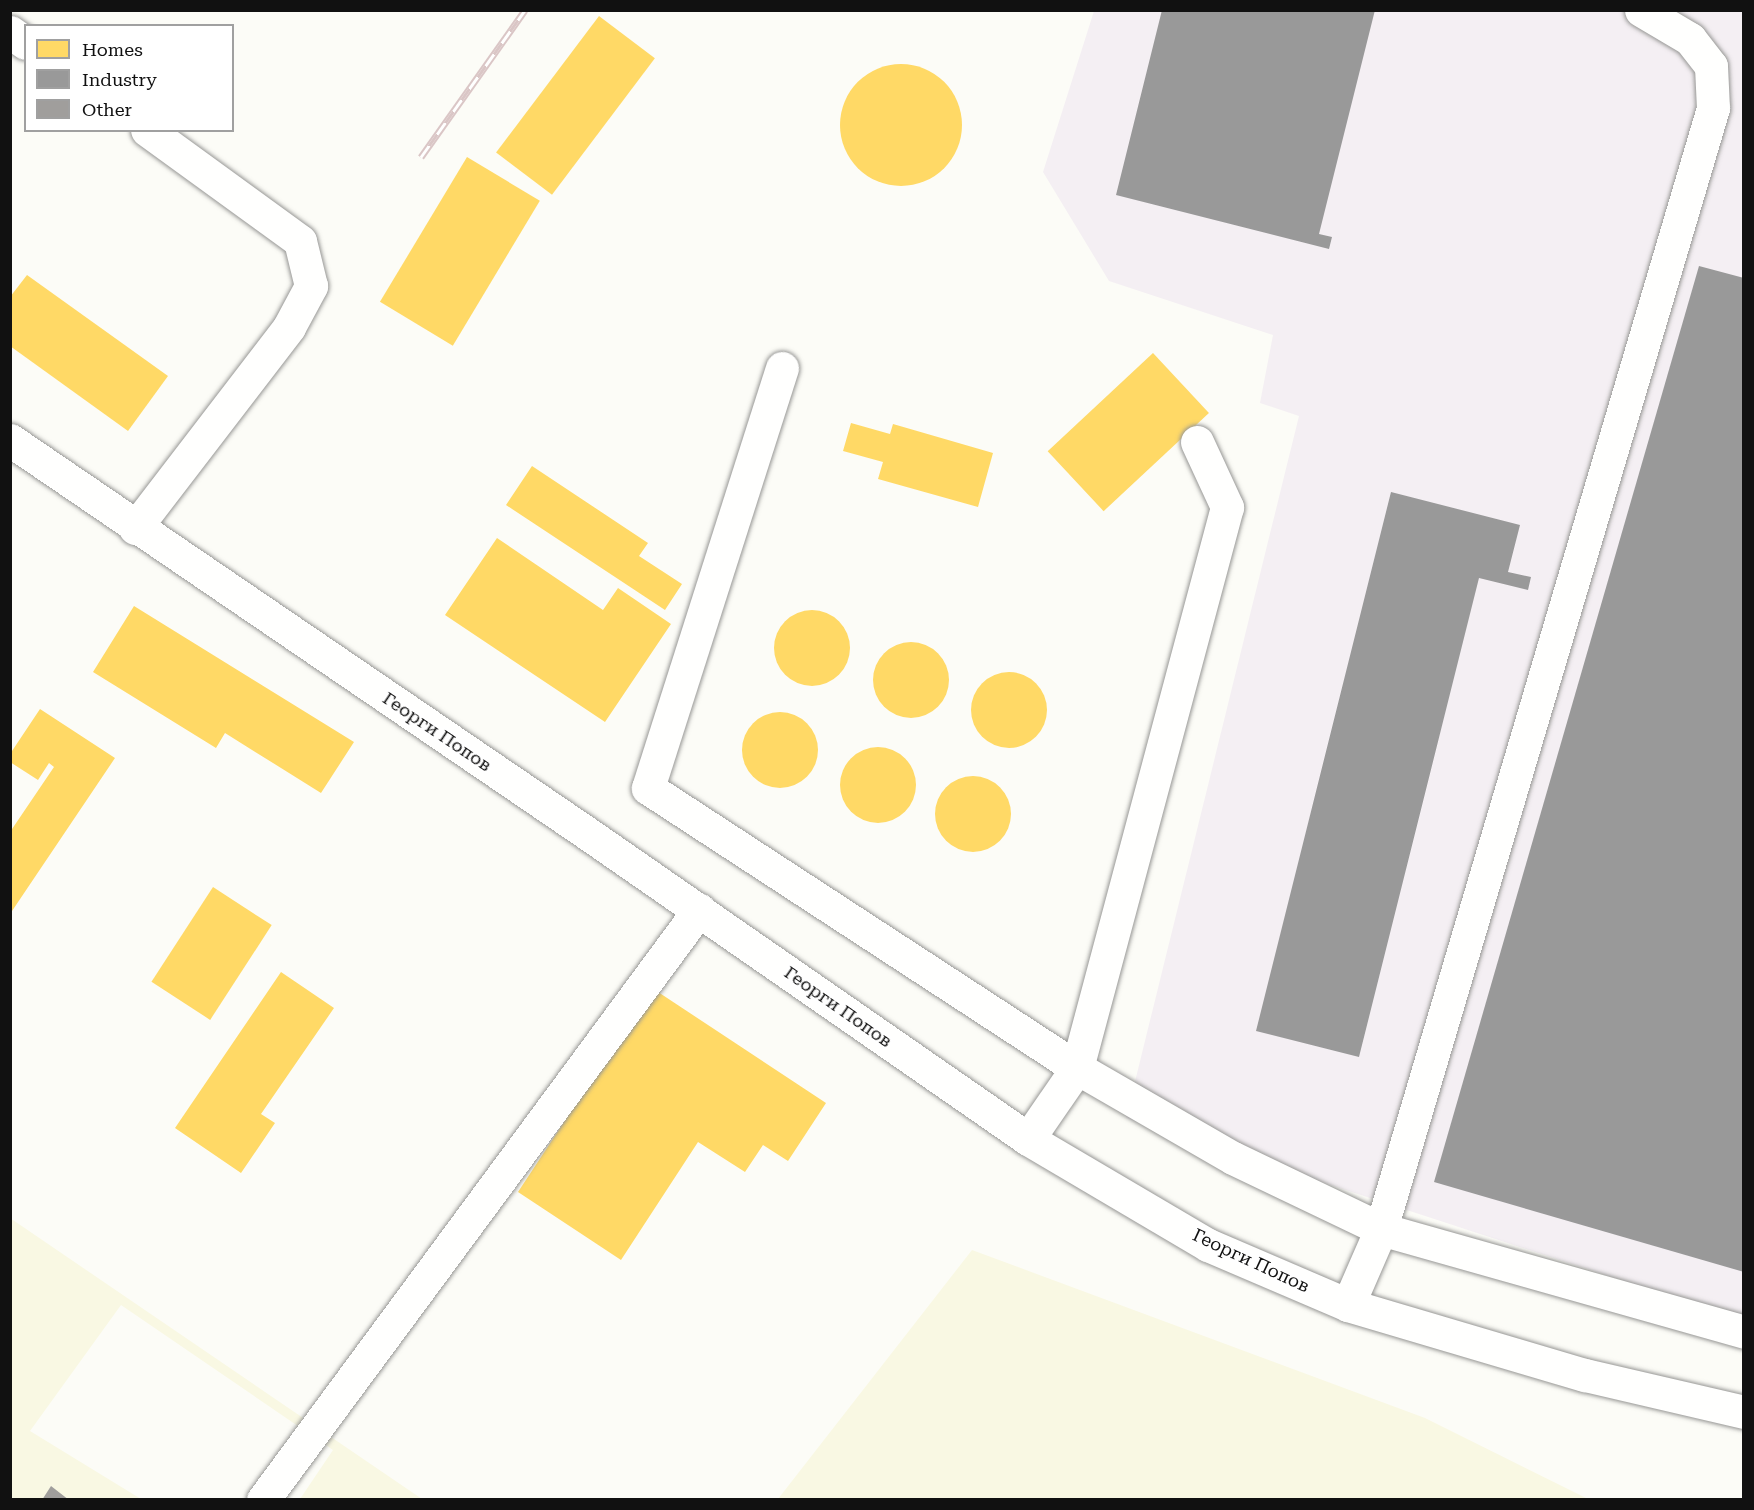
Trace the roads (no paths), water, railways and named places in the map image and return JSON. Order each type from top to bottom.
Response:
[{"type":"street","points":[[1348,1305],[1381,1229],[1713,108],[1711,66],[1690,39],[1641,10]]},
{"type":"street","points":[[10,32],[24,42]]},
{"type":"street","points":[[135,528],[289,327],[310,286],[300,241],[150,132]]},
{"type":"street","points":[[782,368],[648,788],[1077,1068],[1233,1158],[1381,1229],[1743,1332]]},
{"type":"street","name":"Георги Попов","points":[[10,440],[135,528],[699,910],[1028,1139],[1208,1245],[1348,1305],[1585,1375],[1743,1412]]},
{"type":"street","points":[[1028,1139],[1077,1068],[1227,507],[1197,442]]},
{"type":"street","points":[[263,1500],[699,910]]},
{"type":"railway","points":[[421,157],[525,10]]}]
